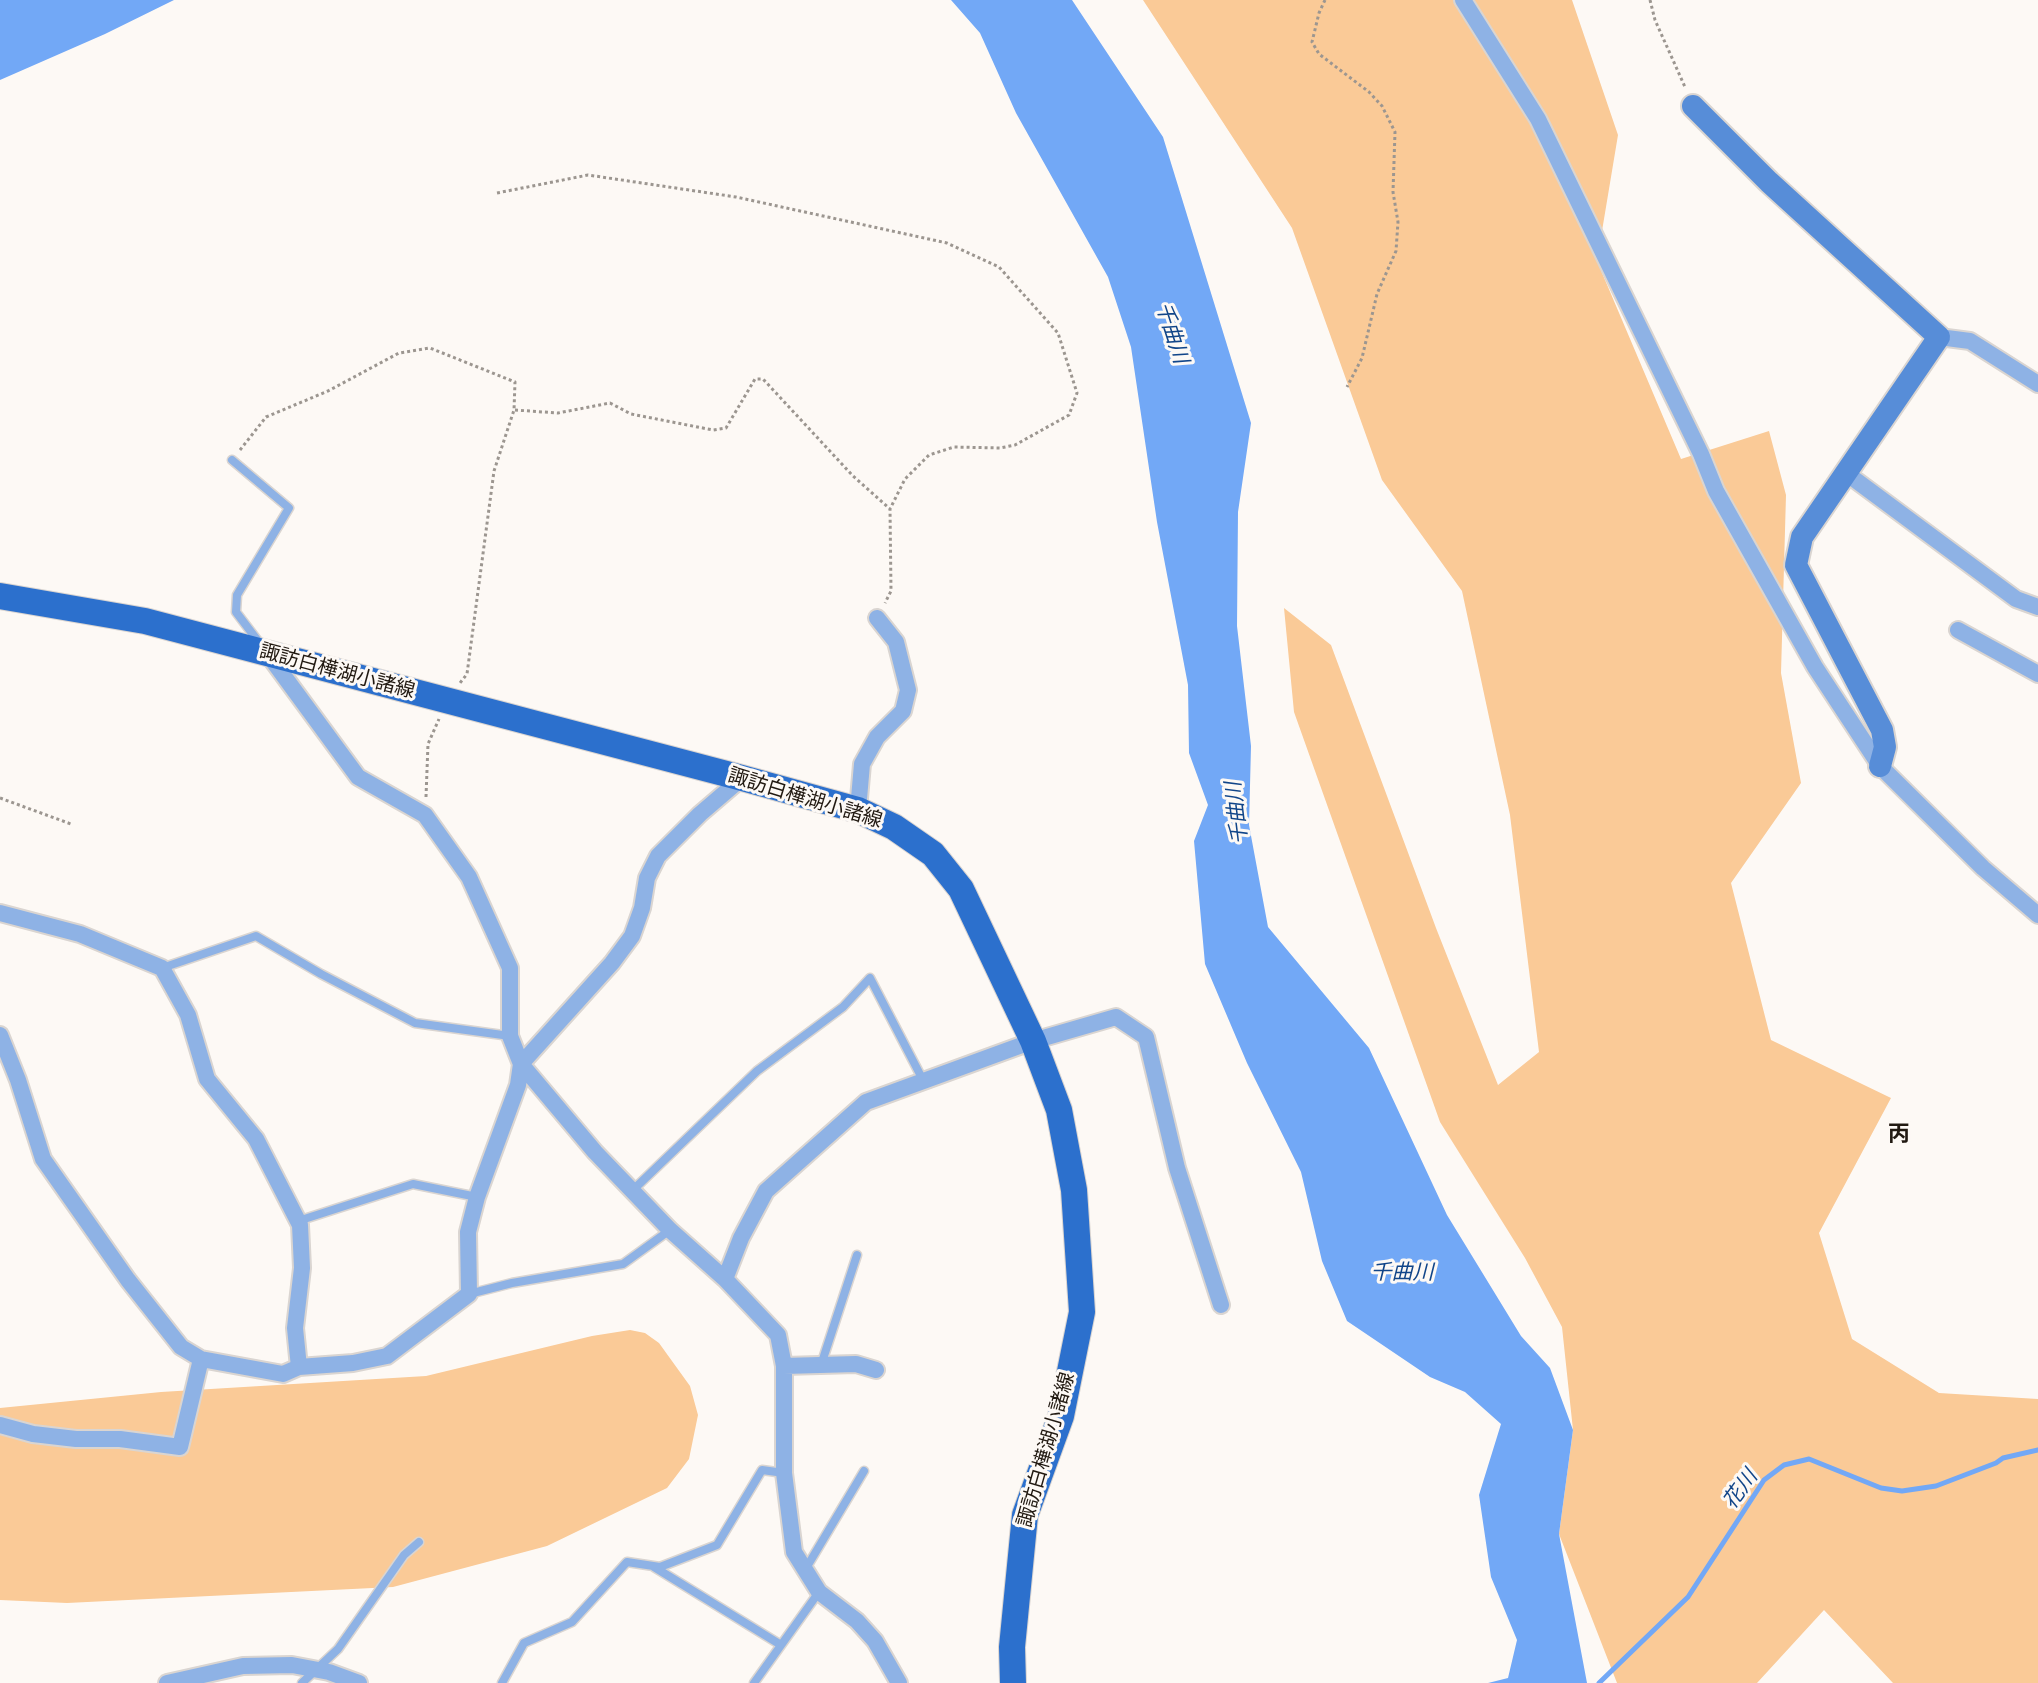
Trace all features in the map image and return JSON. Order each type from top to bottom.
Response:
[{"type":"main road","name":"諏訪白樺湖小諸線","points":[[0,596],[145,621],[858,810],[894,826],[933,854],[962,889],[1033,1041],[1059,1110],[1074,1190],[1082,1312],[1061,1416],[1025,1515],[1012,1647],[1013,1683]]},
{"type":"street","points":[[1463,0],[1538,119],[1701,454],[1716,491],[1815,667],[1880,766],[1983,868],[2038,915]]},
{"type":"street","points":[[1693,106],[1769,182],[1939,338],[1970,341],[2038,384]]},
{"type":"street","points":[[1880,766],[1885,747],[1882,730],[1796,565],[1802,537],[1939,338]]},
{"type":"street","points":[[1846,473],[2016,599],[2038,607]]},
{"type":"street","points":[[858,810],[862,764],[877,737],[903,711],[908,690],[896,642],[878,618]]},
{"type":"street","points":[[1958,630],[2038,674]]},
{"type":"street","points":[[266,652],[358,777],[425,815],[469,877],[510,968],[510,1036],[521,1064],[596,1152],[670,1230],[726,1279],[778,1335],[784,1366],[784,1473],[794,1552],[819,1592],[857,1621],[876,1641],[899,1683]]},
{"type":"street","points":[[0,1035],[13,1064],[43,1159],[128,1280],[180,1347],[201,1359],[283,1374],[299,1367],[353,1363],[387,1356],[469,1294],[468,1232],[477,1197],[518,1085],[521,1064],[612,963],[632,936],[642,908],[647,878],[658,856],[700,814],[741,778]]},
{"type":"street","points":[[0,913],[80,934],[162,968],[189,1015],[207,1079],[256,1139],[298,1221],[302,1268],[295,1328],[299,1367]]},
{"type":"street","points":[[726,1279],[741,1238],[766,1191],[866,1102],[1033,1041],[1116,1017],[1146,1037],[1177,1168],[1221,1305]]},
{"type":"street","points":[[0,1425],[33,1434],[76,1439],[120,1439],[180,1447],[201,1359]]},
{"type":"street","points":[[784,1366],[856,1364],[876,1370]]},
{"type":"street","points":[[167,1683],[243,1666],[292,1665],[359,1683]]},
{"type":"lane","points":[[232,460],[289,508],[237,596],[236,612],[266,652]]},
{"type":"lane","points":[[162,968],[256,936],[321,974],[415,1023],[510,1036]]},
{"type":"lane","points":[[633,1190],[757,1071],[843,1007],[870,978],[924,1082]]},
{"type":"lane","points":[[298,1221],[413,1184],[477,1197]]},
{"type":"lane","points":[[469,1294],[523,1281],[623,1264],[670,1230]]},
{"type":"lane","points":[[821,1365],[857,1255]]},
{"type":"lane","points":[[502,1683],[524,1643],[572,1622],[627,1562],[660,1567],[717,1545],[762,1470],[784,1473]]},
{"type":"lane","points":[[805,1570],[864,1471]]},
{"type":"lane","points":[[302,1683],[338,1649],[404,1555],[419,1542]]},
{"type":"lane","points":[[654,1566],[781,1645]]},
{"type":"lane","points":[[753,1683],[819,1592]]},
{"type":"path","points":[[1326,0],[1318,13],[1312,42],[1319,54],[1369,92],[1383,106],[1395,132],[1393,192],[1398,222],[1396,251],[1377,294],[1362,358],[1347,387]]},
{"type":"path","points":[[1650,0],[1655,20],[1693,106]]},
{"type":"path","points":[[497,193],[588,175],[736,197],[947,243],[999,267],[1058,333],[1077,393],[1069,415],[1015,445],[1000,448],[954,447],[929,455],[905,479],[890,509],[891,591],[878,618]]},
{"type":"path","points":[[232,460],[266,417],[328,391],[399,353],[430,348],[515,382],[514,410],[494,471],[467,674],[447,702],[428,744],[425,815]]},
{"type":"path","points":[[514,410],[558,413],[610,403],[632,414],[713,429],[726,428],[755,379],[763,379],[853,476],[890,509]]},
{"type":"path","points":[[0,798],[71,824]]},
{"type":"shaded area","points":[[1143,0],[1572,0],[1618,135],[1597,261],[1681,459],[1769,431],[1786,495],[1781,673],[1801,783],[1731,883],[1771,1040],[1891,1098],[1819,1233],[1852,1339],[1939,1393],[2038,1399],[2038,1683],[1893,1683],[1824,1610],[1757,1683],[1617,1683],[1559,1534],[1573,1430],[1562,1327],[1525,1258],[1440,1122],[1294,712],[1284,608],[1331,645],[1436,928],[1498,1085],[1539,1052],[1510,815],[1462,591],[1382,480],[1292,228]]},
{"type":"shaded area","points":[[630,1330],[645,1333],[659,1343],[690,1386],[698,1415],[689,1459],[667,1488],[547,1546],[393,1587],[67,1603],[0,1600],[0,1408],[161,1392],[426,1376],[592,1336]]},
{"type":"water","points":[[0,0],[174,0],[105,34],[0,80]]},
{"type":"water","name":"千曲川","points":[[951,0],[1072,0],[1163,137],[1251,423],[1238,512],[1237,626],[1251,746],[1249,825],[1268,927],[1369,1048],[1447,1215],[1521,1336],[1550,1368],[1573,1430],[1559,1534],[1587,1683],[1488,1683],[1508,1678],[1517,1640],[1491,1577],[1479,1495],[1501,1424],[1465,1392],[1430,1377],[1347,1321],[1322,1261],[1301,1172],[1247,1063],[1205,964],[1194,841],[1208,805],[1189,753],[1188,685],[1157,522],[1131,347],[1108,277],[1016,113],[980,33]]},
{"type":"waterway","name":"花川","points":[[1599,1683],[1688,1597],[1764,1480],[1784,1465],[1809,1459],[1881,1488],[1902,1491],[1936,1486],[1996,1463],[2003,1458],[2038,1450]]},
{"type":"district","name":"丙","points":[[1899,1135]]}]
